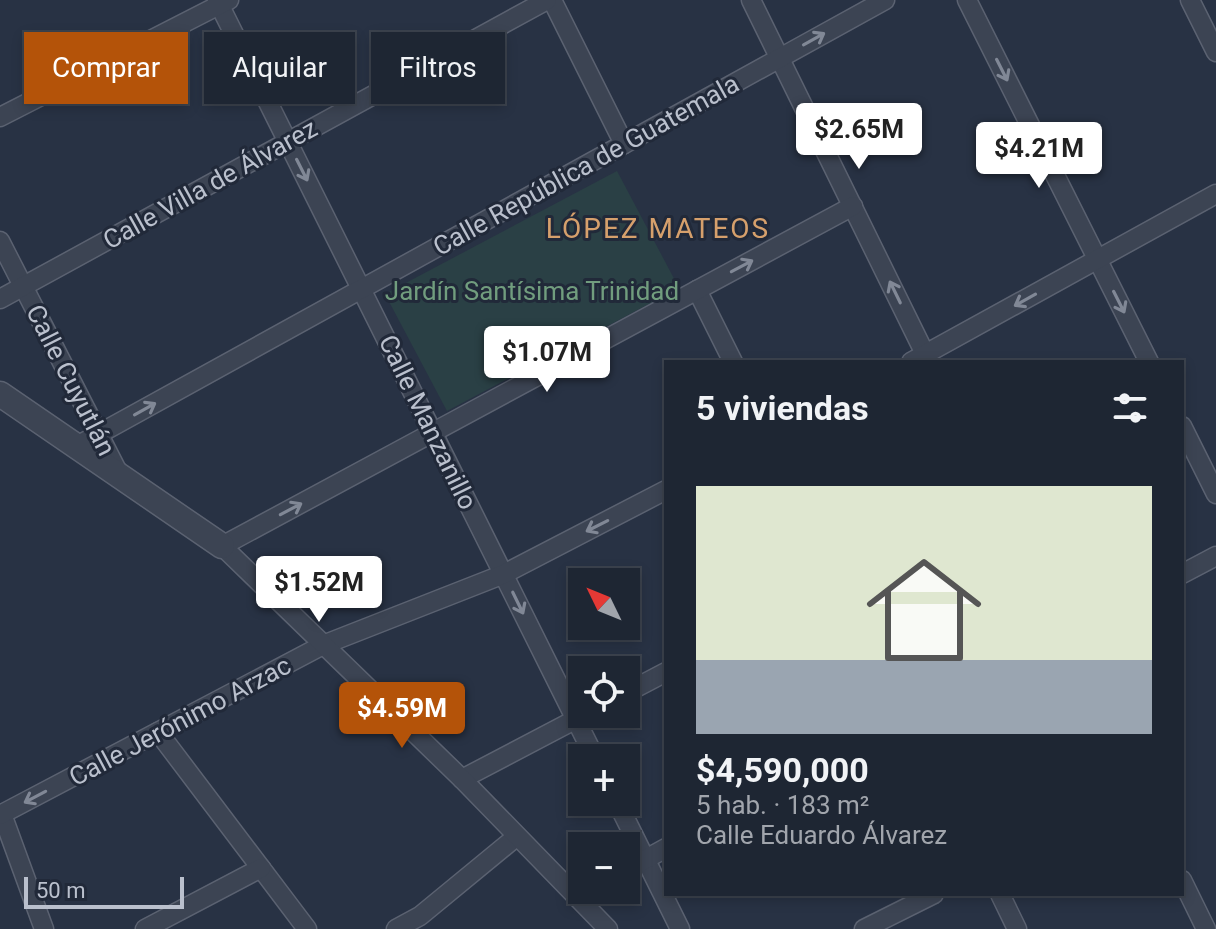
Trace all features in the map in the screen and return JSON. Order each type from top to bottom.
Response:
[{"type":"street","name":"Calle Villa de Álvarez","points":[[0,299],[549,0]]},
{"type":"street","points":[[549,0],[624,144]]},
{"type":"street","points":[[751,0],[853,206],[922,360],[1216,194]]},
{"type":"street","name":"Calle República de Guatemala","points":[[77,446],[885,0]]},
{"type":"street","points":[[967,0],[1148,360]]},
{"type":"street","points":[[1190,0],[1216,52]]},
{"type":"street","name":"Calle Manzanillo","points":[[222,2],[288,142],[504,574],[568,693]]},
{"type":"street","points":[[0,117],[222,2]]},
{"type":"street","points":[[222,546],[853,206]]},
{"type":"street","name":"Calle Cuyutlán","points":[[0,241],[120,476]]},
{"type":"street","points":[[697,290],[732,360]]},
{"type":"street","points":[[0,394],[222,546],[462,779],[516,837],[568,881]]},
{"type":"street","points":[[1184,430],[1216,494]]},
{"type":"street","name":"Calle Jerónimo Arzac","points":[[1,815],[323,645],[504,574],[664,491]]},
{"type":"street","points":[[1184,573],[1216,556]]},
{"type":"street","points":[[640,686],[664,673]]},
{"type":"street","points":[[462,779],[568,724]]},
{"type":"street","points":[[158,732],[307,929]]},
{"type":"street","points":[[1,815],[44,929]]},
{"type":"street","points":[[624,816],[680,929]]},
{"type":"street","points":[[396,929],[420,916],[516,837]]},
{"type":"street","points":[[640,862],[664,849]]},
{"type":"street","points":[[145,929],[261,868]]},
{"type":"street","points":[[1184,884],[1207,929],[1216,924]]},
{"type":"street","points":[[864,929],[930,896]]},
{"type":"street","points":[[1001,896],[1017,929]]},
{"type":"street","points":[[590,904],[608,929]]},
{"type":"green space","name":"Jardín Santísima Trinidad","points":[[617,171],[679,288],[447,411],[385,294]]},
{"type":"district","name":"LÓPEZ MATEOS","points":[[658,228]]}]
